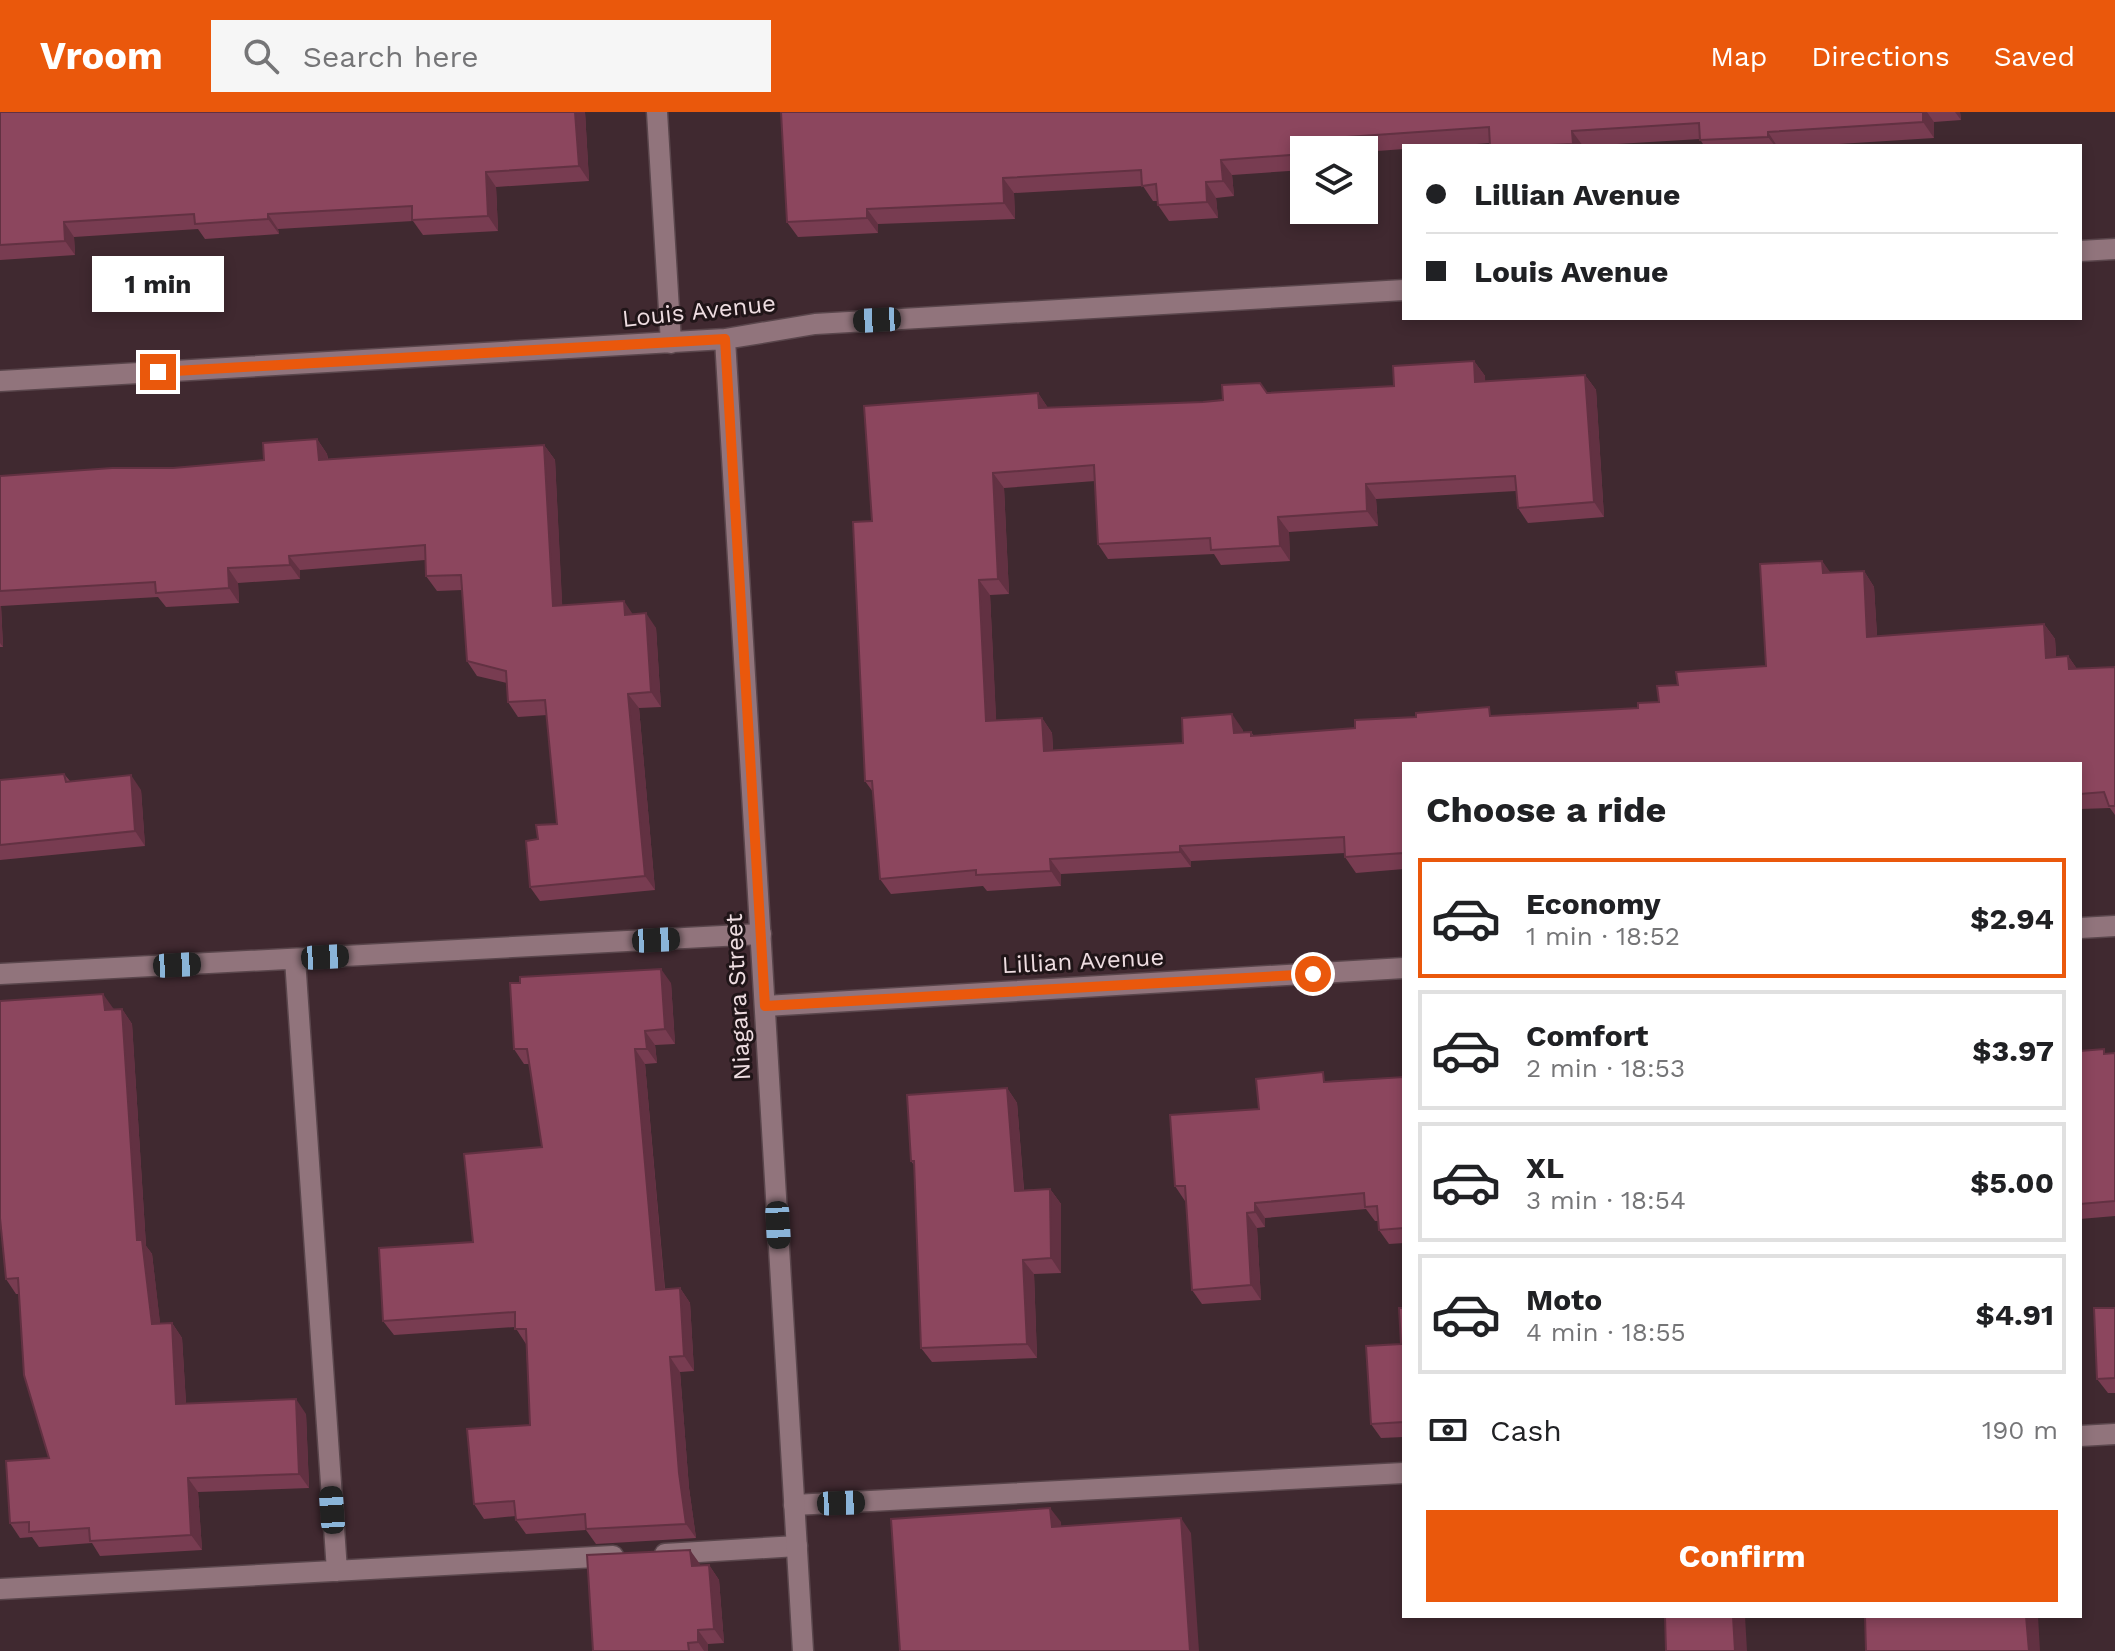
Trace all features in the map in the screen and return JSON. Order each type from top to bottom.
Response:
[{"type":"street","points":[[657,112],[671,343]]},
{"type":"street","points":[[2082,251],[2115,249]]},
{"type":"street","name":"Louis Avenue","points":[[0,381],[671,343],[725,339],[815,324],[1402,290]]},
{"type":"street","name":"Niagara Street","points":[[725,339],[803,1651]]},
{"type":"street","points":[[2082,928],[2115,926]]},
{"type":"street","points":[[0,974],[761,934]]},
{"type":"street","points":[[295,959],[337,1571]]},
{"type":"street","name":"Lillian Avenue","points":[[765,1006],[1402,968]]},
{"type":"street","points":[[2082,1436],[2115,1434]]},
{"type":"street","points":[[794,1505],[1402,1473]]},
{"type":"street","points":[[0,1589],[797,1546]]},
{"type":"building","points":[[0,112],[575,112],[579,166],[486,172],[488,216],[412,220],[412,206],[268,214],[268,219],[195,224],[194,214],[64,222],[65,241],[0,245]]},
{"type":"building","points":[[781,112],[1923,112],[1923,122],[1768,132],[1768,137],[1700,140],[1699,123],[1572,131],[1573,144],[1490,144],[1489,127],[1361,136],[1290,136],[1290,155],[1221,160],[1223,181],[1206,182],[1207,202],[1158,205],[1156,184],[1142,186],[1141,170],[1003,178],[1004,203],[867,209],[867,218],[787,222]]},
{"type":"building","points":[[1474,361],[1475,382],[1585,375],[1594,502],[1518,508],[1515,476],[1366,484],[1367,511],[1278,517],[1280,546],[1211,550],[1210,538],[1098,544],[1094,465],[993,473],[998,579],[979,580],[986,721],[1042,718],[1044,751],[1183,743],[1182,718],[1232,714],[1234,733],[1251,732],[1251,736],[1355,728],[1355,720],[1416,717],[1416,713],[1489,707],[1490,716],[1638,708],[1638,703],[1659,702],[1657,686],[1678,685],[1676,672],[1766,666],[1760,564],[1822,561],[1823,573],[1864,571],[1867,637],[2044,624],[2046,658],[2068,656],[2069,669],[2115,667],[2115,806],[2109,806],[2104,792],[2082,794],[2082,762],[1402,762],[1402,853],[1345,857],[1344,837],[1180,846],[1180,852],[1050,859],[1051,871],[976,875],[976,870],[880,879],[872,781],[865,781],[853,522],[872,521],[864,406],[1038,393],[1039,408],[1203,402],[1223,400],[1222,385],[1260,383],[1267,393],[1394,386],[1393,366]]},
{"type":"building","points":[[317,439],[319,460],[544,445],[553,606],[624,601],[625,615],[646,613],[651,692],[628,694],[645,876],[530,887],[526,841],[538,839],[536,825],[557,824],[545,700],[508,702],[506,671],[467,661],[461,575],[426,576],[425,545],[289,556],[290,565],[228,568],[229,588],[156,593],[155,582],[0,591],[0,476],[112,468],[173,468],[264,460],[263,443]]},
{"type":"building","points":[[64,774],[66,782],[131,775],[135,831],[0,845],[0,780]]},
{"type":"building","points":[[661,969],[665,1029],[645,1031],[647,1049],[635,1049],[656,1290],[680,1288],[684,1356],[670,1357],[686,1524],[586,1529],[585,1514],[516,1520],[514,1501],[474,1504],[467,1429],[530,1425],[526,1329],[515,1329],[515,1312],[383,1321],[379,1248],[473,1242],[464,1154],[542,1147],[527,1049],[514,1049],[510,983],[520,983],[520,977]]},
{"type":"building","points":[[103,994],[105,1010],[122,1009],[137,1240],[142,1240],[152,1324],[172,1323],[176,1404],[296,1399],[299,1474],[188,1478],[191,1535],[90,1541],[89,1528],[29,1532],[29,1522],[10,1523],[6,1461],[49,1458],[24,1375],[18,1278],[6,1279],[0,1218],[0,1001]]},
{"type":"building","points":[[2104,1049],[2104,1054],[2115,1053],[2115,1201],[2082,1204],[2082,1051]]},
{"type":"building","points":[[1323,1072],[1324,1082],[1402,1077],[1402,1228],[1379,1230],[1377,1206],[1365,1207],[1364,1193],[1255,1203],[1255,1212],[1247,1213],[1251,1285],[1192,1290],[1185,1186],[1175,1186],[1170,1115],[1259,1109],[1256,1079]]},
{"type":"building","points":[[1007,1088],[1015,1191],[1050,1189],[1051,1258],[1023,1260],[1027,1344],[921,1348],[914,1161],[911,1161],[907,1095]]},
{"type":"building","points":[[1399,1308],[1402,1308],[1402,1422],[1371,1424],[1366,1346],[1401,1344]]},
{"type":"building","points":[[2094,1308],[2115,1308],[2115,1378],[2097,1379]]},
{"type":"building","points":[[1050,1508],[1052,1527],[1181,1518],[1190,1651],[900,1651],[891,1519]]},
{"type":"building","points":[[690,1550],[692,1566],[709,1565],[714,1629],[698,1630],[698,1642],[688,1643],[689,1651],[593,1651],[587,1555]]},
{"type":"building","points":[[1665,1618],[1733,1618],[1735,1651],[1666,1651]]},
{"type":"building","points":[[1865,1618],[2026,1618],[2029,1651],[1866,1651]]},
{"type":"route","points":[[158,372],[725,339],[765,1006],[1313,974]]}]
